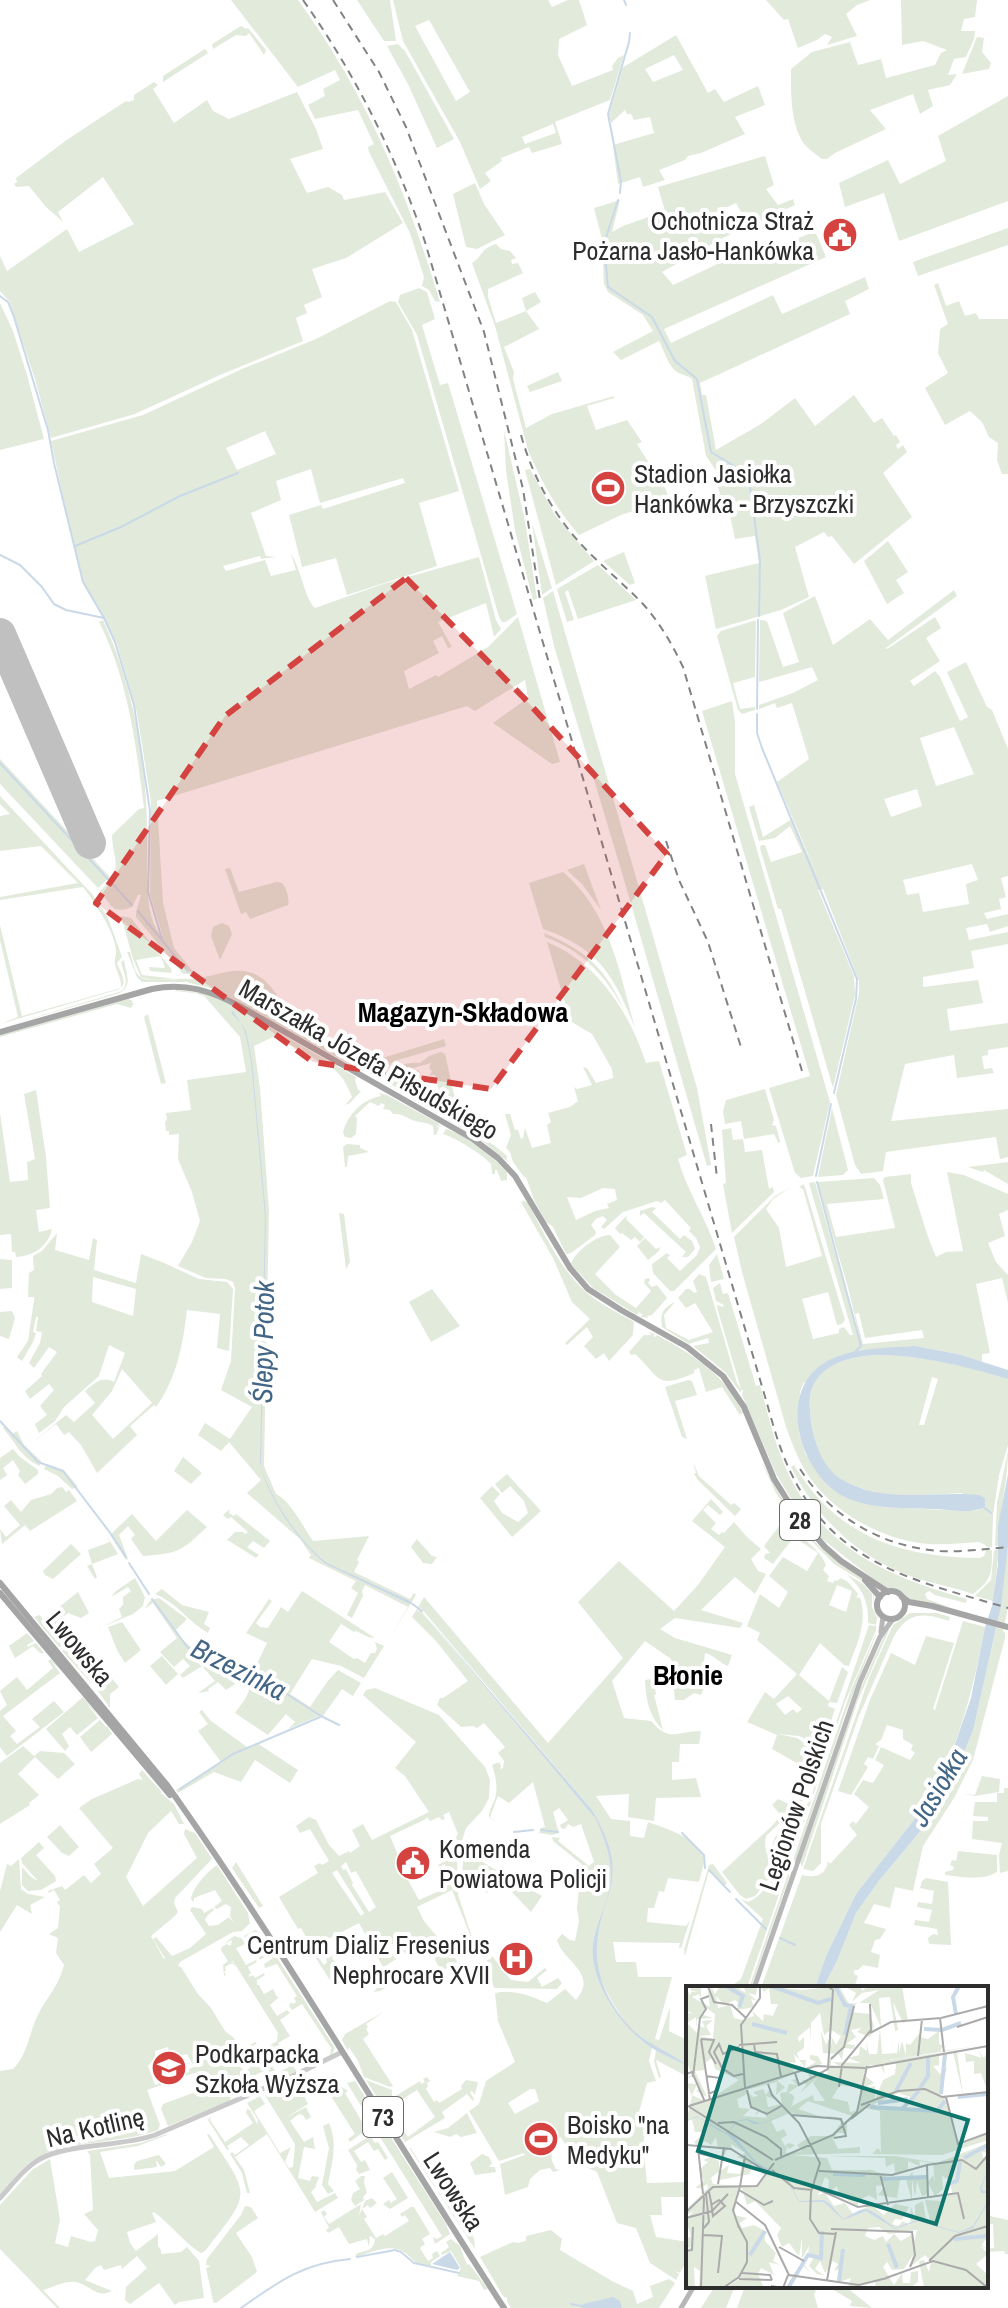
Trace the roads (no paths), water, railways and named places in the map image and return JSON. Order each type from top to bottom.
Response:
[{"type":"main road","name":"Marszałka Józefa Piłsudskiego","points":[[0,1032],[152,989],[195,987],[241,1007],[473,1139],[515,1176],[570,1268],[588,1289],[687,1347],[723,1376],[744,1407],[774,1479],[796,1514],[825,1547],[888,1592]]},
{"type":"main road","name":"Marszałka Józefa Piłsudskiego","points":[[857,1571],[880,1597]]},
{"type":"main road","name":"Lwowska","points":[[0,1583],[167,1785],[254,1914],[504,2308]]},
{"type":"main road","points":[[888,1592],[880,1597],[877,1605],[883,1616],[893,1619],[900,1616],[904,1609],[902,1597]]},
{"type":"main road","name":"28","points":[[888,1592],[896,1592],[909,1602],[1008,1627]]},
{"type":"main road","name":"Lwowska","points":[[0,1593],[144,1767],[187,1814]]},
{"type":"main road","name":"28","points":[[904,1609],[936,1607]]},
{"type":"main road","name":"Legionów Polskich","points":[[755,1986],[842,1732],[880,1637],[883,1616]]},
{"type":"main road","name":"Legionów Polskich","points":[[880,1637],[893,1619]]},
{"type":"main road","points":[[681,2308],[693,2288]]},
{"type":"street","name":"Na Kotlinę","points":[[0,2198],[43,2158],[60,2152],[155,2135],[342,2052]]},
{"type":"water","points":[[233,1011],[246,1031],[252,1061],[266,1216],[261,1466],[265,1216],[251,1061],[245,1032],[231,1013]]},
{"type":"water","points":[[915,1346],[958,1354],[1008,1370],[1008,1379],[934,1360],[904,1356],[875,1355],[849,1359],[827,1369],[811,1390],[811,1422],[820,1454],[835,1474],[857,1487],[891,1494],[979,1495],[985,1498],[985,1507],[958,1511],[857,1502],[831,1488],[807,1456],[800,1436],[798,1416],[800,1396],[807,1379],[821,1365],[842,1355],[879,1348]]},
{"type":"water","points":[[262,1469],[271,1492],[288,1520],[317,1555],[327,1563],[412,1602],[410,1604],[326,1564],[316,1555],[295,1532],[285,1518],[276,1504],[269,1489]]},
{"type":"water","name":"Jasiołka","points":[[1008,1474],[1008,1546],[1001,1606],[973,1731],[950,1785],[927,1823],[856,1913],[824,1986],[816,1986],[826,1956],[856,1894],[927,1803],[948,1764],[971,1698],[992,1606],[998,1564],[998,1526]]},
{"type":"water","points":[[420,1609],[592,1810],[602,1828],[611,1854],[610,1885],[610,1863],[596,1819]]},
{"type":"water","points":[[605,1905],[598,1931],[597,1960],[610,2000],[634,2032],[686,2065],[651,2047],[630,2030],[612,2006],[594,1965],[594,1937]]},
{"type":"water","points":[[450,2252],[460,2268],[457,2270],[432,2264]]},
{"type":"water","points":[[613,2297],[620,2301],[622,2308],[581,2308],[583,2304]]},
{"type":"waterway","points":[[624,0],[626,5]]},
{"type":"waterway","points":[[620,193],[621,181],[608,114],[630,33]]},
{"type":"waterway","points":[[618,200],[604,244],[608,287],[652,317],[675,361],[697,379],[711,452],[746,473],[749,479],[760,561],[759,616]]},
{"type":"waterway","points":[[0,296],[8,302],[14,317],[48,430],[83,582],[115,642],[134,705],[150,811],[148,892],[162,939]]},
{"type":"waterway","points":[[75,546],[121,527],[180,496],[238,473]]},
{"type":"waterway","points":[[0,555],[20,565],[54,604],[66,610],[104,618]]},
{"type":"waterway","points":[[757,709],[758,620]]},
{"type":"waterway","points":[[757,714],[757,733],[762,748],[857,979],[856,999],[834,1093]]},
{"type":"waterway","name":"Ślepy Potok","points":[[0,763],[132,905]]},
{"type":"waterway","name":"Ślepy Potok","points":[[138,911],[188,972]]},
{"type":"waterway","points":[[816,1176],[831,1104]]},
{"type":"waterway","points":[[817,1182],[861,1346],[855,1352]]},
{"type":"waterway","points":[[0,1421],[38,1462],[63,1471],[126,1557]]},
{"type":"waterway","points":[[982,1506],[991,1513]]},
{"type":"waterway","points":[[129,1563],[149,1594]]},
{"type":"waterway","name":"Brzezinka","points":[[152,1599],[188,1648],[262,1678],[339,1725]]},
{"type":"waterway","name":"Ślepy Potok","points":[[411,1603],[422,1611]]},
{"type":"waterway","points":[[180,1789],[233,1754],[320,1717]]},
{"type":"waterway","points":[[514,1832],[533,1830]]},
{"type":"waterway","points":[[541,1830],[558,1832]]},
{"type":"waterway","points":[[682,1833],[704,1855],[705,1868]]},
{"type":"waterway","points":[[709,1870],[730,1892]]},
{"type":"waterway","points":[[736,1899],[766,1929]]},
{"type":"waterway","points":[[780,1938],[795,1945]]},
{"type":"waterway","points":[[357,2257],[395,2250],[414,2263],[459,2273]]},
{"type":"waterway","points":[[241,2308],[279,2282],[305,2269],[350,2259]]},
{"type":"waterway","points":[[571,2304],[582,2306]]},
{"type":"railway","points":[[303,0],[340,57],[373,117],[401,178],[425,242],[774,1428],[788,1466],[810,1506],[832,1531],[856,1550],[913,1578],[1008,1608]]},
{"type":"railway","points":[[333,0],[379,72],[406,127],[484,332],[523,489],[540,600]]},
{"type":"railway","points":[[521,435],[537,479],[561,519],[588,551],[649,611],[683,667],[802,1071]]},
{"type":"railway","points":[[666,841],[679,880],[708,942],[741,1047]]},
{"type":"railway","points":[[711,1124],[717,1178]]},
{"type":"railway","points":[[800,1469],[827,1502],[878,1536],[940,1551],[1008,1547]]},
{"type":"place","name":"Ochotnicza Straż Pożarna Jasło-Hankówka","points":[[840,235]]},
{"type":"place","name":"Stadion Jasiołka Hankówka - Brzyszczki","points":[[608,488]]},
{"type":"place","name":"Komenda Powiatowa Policji","points":[[413,1863]]},
{"type":"place","name":"Centrum Dializ Fresenius Nephrocare XVII","points":[[516,1959]]},
{"type":"place","name":"Podkarpacka Szkoła Wyższa","points":[[169,2068]]},
{"type":"place","name":"Boisko \"na Medyku\"","points":[[541,2139]]},
{"type":"district","name":"Magazyn-Składowa","points":[[463,1012]]},
{"type":"district","name":"Błonie","points":[[688,1675]]}]
